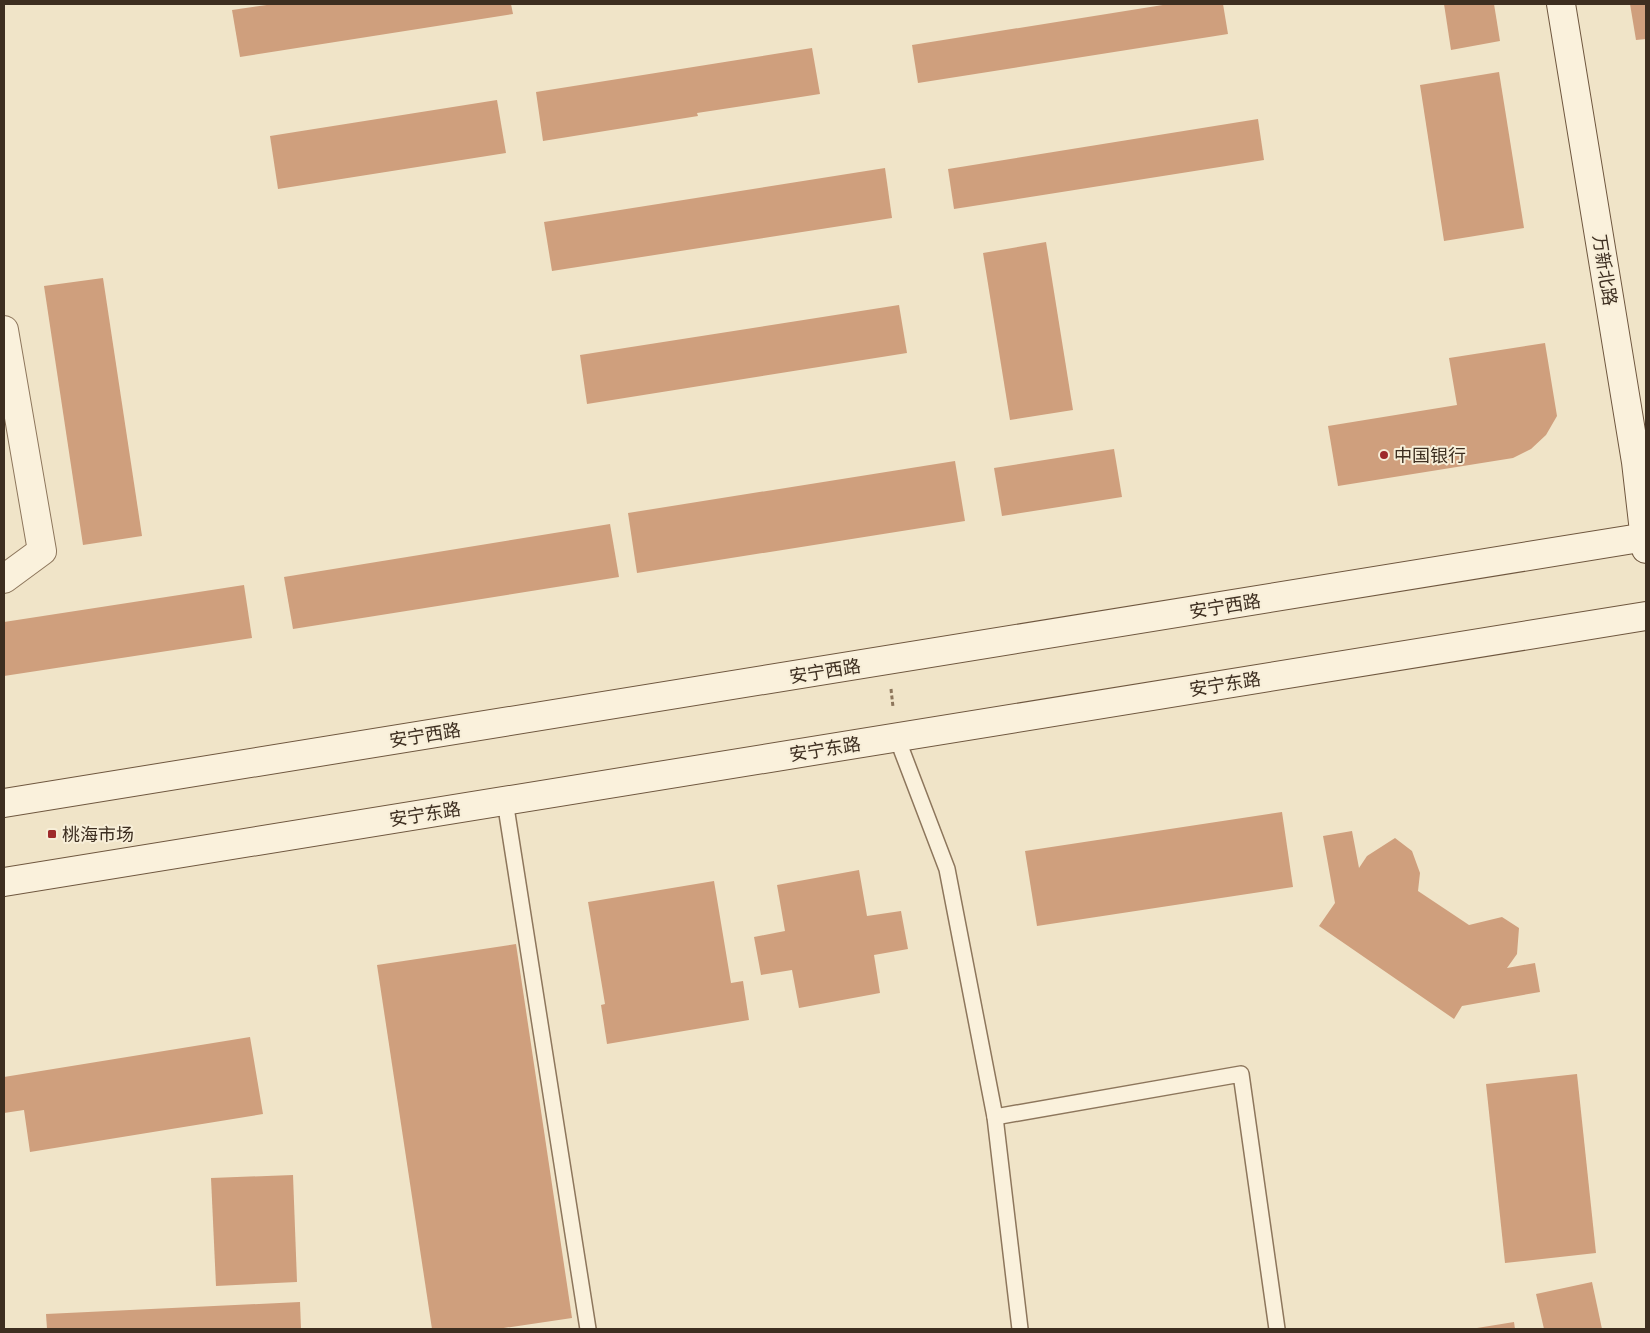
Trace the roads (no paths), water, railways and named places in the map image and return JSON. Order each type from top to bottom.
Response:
[{"type":"main road","name":"万新北路","points":[[1561,4],[1636,462],[1646,541]]},
{"type":"main road","points":[[4,330],[42,551],[4,579]]},
{"type":"main road","name":"安宁西路","points":[[4,803],[1646,541]]},
{"type":"main road","name":"安宁东路","points":[[4,882],[1646,616]]},
{"type":"lane","points":[[897,738],[947,869],[995,1117],[1020,1329]]},
{"type":"lane","points":[[505,801],[588,1329]]},
{"type":"lane","points":[[995,1117],[1241,1074],[1276,1329]]},
{"type":"place","name":"中国银行","points":[[1384,455]]},
{"type":"place","name":"桃海市场","points":[[52,834]]}]
